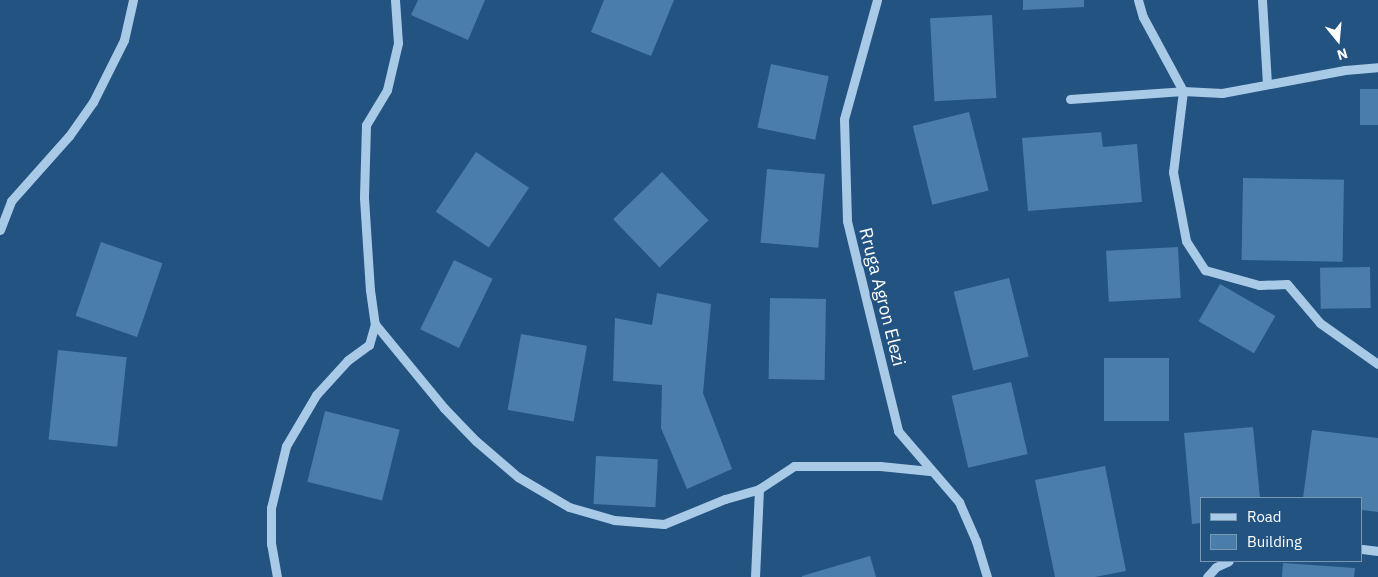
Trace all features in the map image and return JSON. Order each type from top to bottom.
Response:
[{"type":"lane","points":[[0,230],[11,201],[69,136],[93,102],[124,40],[133,0]]},
{"type":"lane","points":[[276,577],[271,544],[271,508],[286,446],[316,395],[348,360],[369,345],[375,324],[370,290],[364,198],[366,125],[387,90],[398,43],[395,0]]},
{"type":"lane","name":"Rruga Agron Elezi","points":[[877,0],[844,119],[847,221],[898,431],[930,472],[959,502],[976,541],[986,577]]},
{"type":"lane","points":[[1138,0],[1143,16],[1184,91],[1173,172],[1186,241],[1205,270],[1259,285],[1287,284],[1320,323],[1378,364]]},
{"type":"lane","points":[[1262,0],[1267,84]]},
{"type":"lane","points":[[1070,99],[1184,91],[1222,94],[1344,70],[1378,67]]},
{"type":"lane","points":[[375,324],[444,408],[476,441],[518,477],[569,507],[614,520],[664,524],[725,499],[759,489],[794,466],[880,466],[930,472]]},
{"type":"lane","points":[[755,577],[759,489]]},
{"type":"lane","points":[[1363,549],[1378,551]]},
{"type":"lane","points":[[1208,577],[1216,567],[1227,562]]},
{"type":"building","points":[[418,0],[485,0],[468,40],[411,15]]},
{"type":"building","points":[[604,0],[674,0],[651,56],[591,32]]},
{"type":"building","points":[[1023,0],[1084,0],[1084,7],[1023,10]]},
{"type":"building","points":[[992,15],[996,98],[934,101],[930,18]]},
{"type":"building","points":[[771,64],[829,76],[815,140],[757,128]]},
{"type":"building","points":[[1360,89],[1378,89],[1378,125],[1360,125]]},
{"type":"building","points":[[969,112],[989,191],[932,205],[913,126]]},
{"type":"building","points":[[1101,132],[1103,147],[1137,144],[1142,202],[1028,211],[1022,138]]},
{"type":"building","points":[[476,152],[529,188],[489,247],[436,212]]},
{"type":"building","points":[[767,169],[825,174],[818,248],[761,243]]},
{"type":"building","points":[[662,172],[709,220],[660,267],[613,219]]},
{"type":"building","points":[[1243,178],[1344,180],[1343,262],[1242,260]]},
{"type":"building","points":[[101,242],[162,263],[137,337],[76,316]]},
{"type":"building","points":[[1178,247],[1181,298],[1109,302],[1106,251]]},
{"type":"building","points":[[454,260],[493,279],[459,348],[420,329]]},
{"type":"building","points":[[1370,267],[1371,308],[1321,309],[1320,268]]},
{"type":"building","points":[[1009,278],[1029,357],[973,370],[954,292]]},
{"type":"building","points":[[1220,284],[1275,316],[1254,353],[1198,321]]},
{"type":"building","points":[[657,293],[711,304],[703,393],[732,469],[687,489],[661,428],[662,385],[613,381],[615,318],[652,325]]},
{"type":"building","points":[[770,298],[826,299],[825,380],[769,379]]},
{"type":"building","points":[[521,334],[587,346],[574,421],[508,410]]},
{"type":"building","points":[[58,350],[127,357],[117,447],[49,440]]},
{"type":"building","points":[[1104,358],[1169,358],[1169,421],[1104,421]]},
{"type":"building","points":[[1011,382],[1028,454],[968,468],[952,396]]},
{"type":"building","points":[[325,411],[400,430],[382,500],[307,482]]},
{"type":"building","points":[[1253,427],[1260,497],[1200,497],[1200,523],[1192,524],[1184,433]]},
{"type":"building","points":[[1312,430],[1378,438],[1378,512],[1363,510],[1363,497],[1303,497]]},
{"type":"building","points":[[596,456],[658,459],[655,507],[593,504]]},
{"type":"building","points":[[1105,466],[1126,571],[1095,577],[1055,577],[1035,480]]},
{"type":"building","points":[[870,556],[876,577],[802,577],[802,576]]},
{"type":"building","points":[[1283,563],[1355,568],[1354,577],[1282,577]]}]
